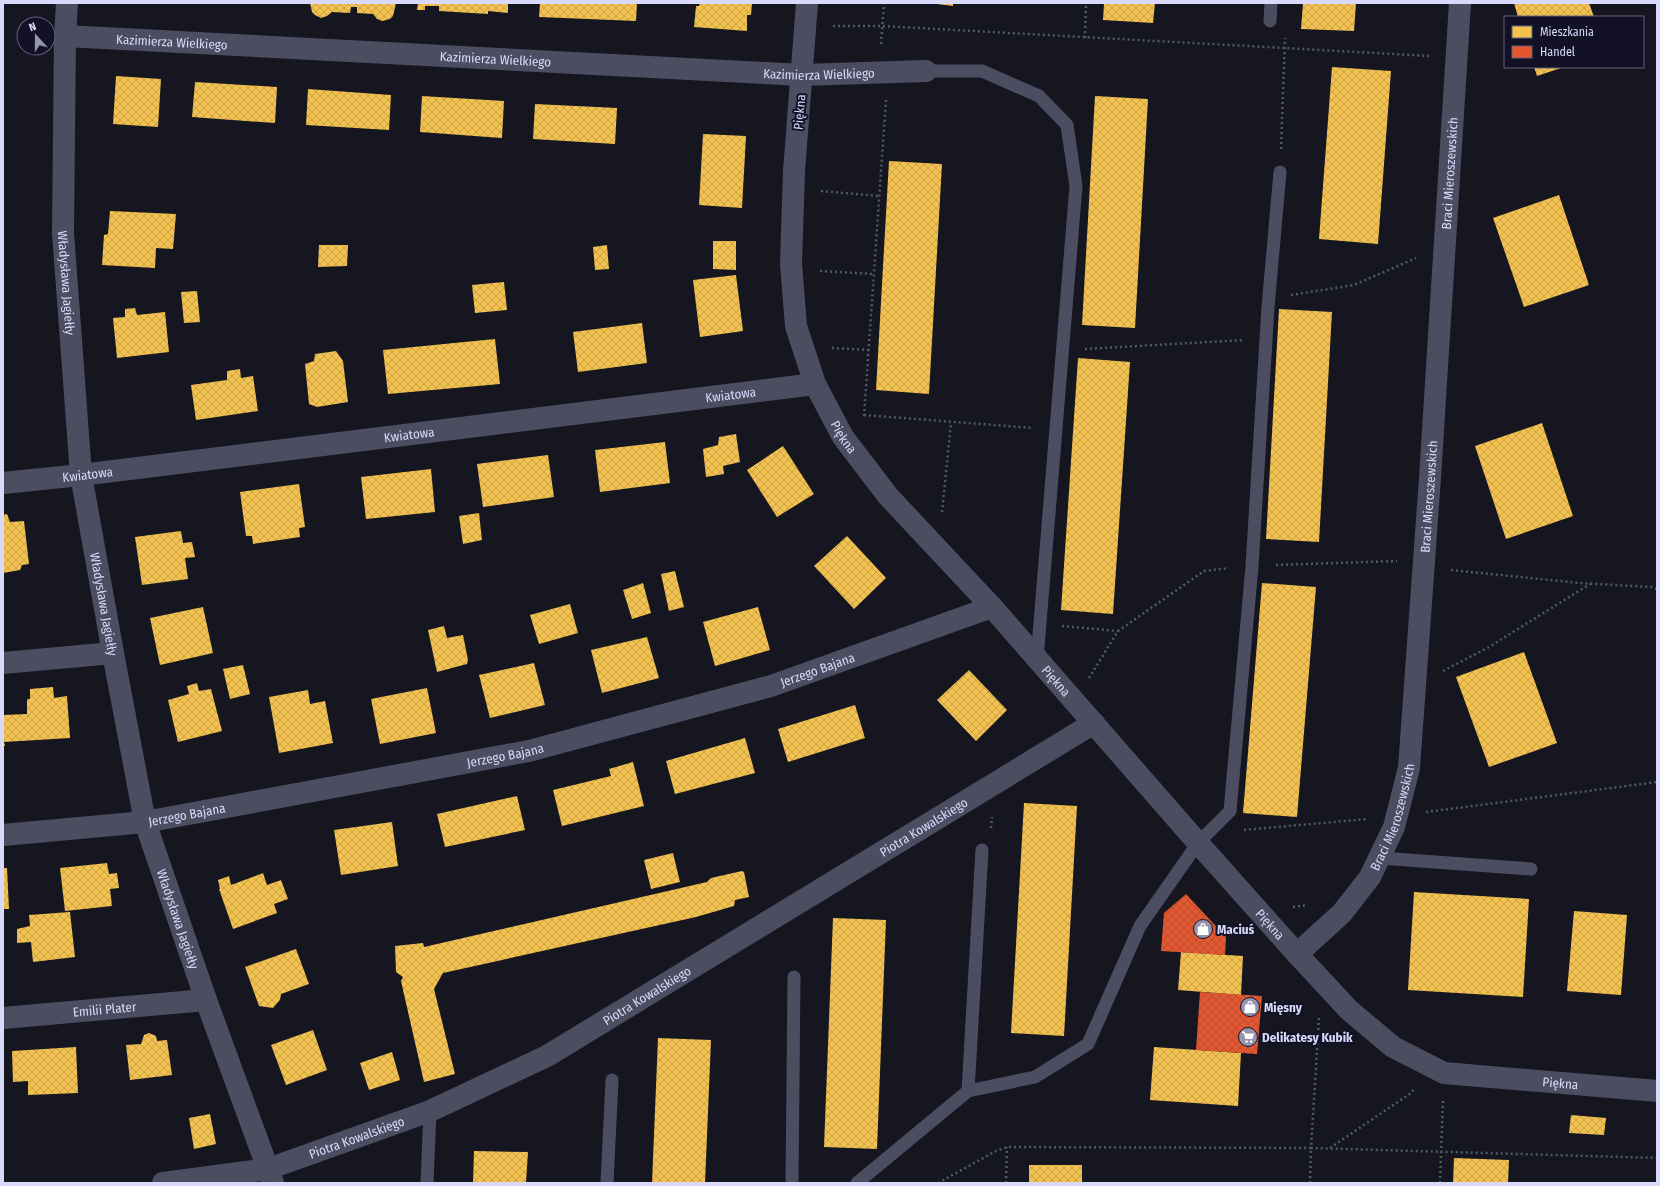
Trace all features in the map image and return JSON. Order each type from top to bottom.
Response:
[{"type":"street","name":"Władysława Jagiełły","points":[[67,3],[65,36],[63,233],[81,475],[145,822],[206,1000],[270,1176]]},
{"type":"street","name":"Piękna","points":[[807,3],[794,171],[791,264],[796,326],[815,384],[843,437],[888,496],[992,607],[1296,954],[1349,1010],[1393,1047],[1439,1070],[1657,1092]]},
{"type":"street","name":"Braci Mieroszewskich","points":[[1296,954],[1342,913],[1370,878],[1394,827],[1409,768],[1430,478],[1460,3]]},
{"type":"street","name":"Kazimierza Wielkiego","points":[[65,36],[802,75],[926,71]]},
{"type":"street","name":"Kwiatowa","points":[[3,483],[81,475],[815,384]]},
{"type":"street","name":"Jerzego Bajana","points":[[3,835],[145,822],[529,750],[770,686],[992,607]]},
{"type":"street","points":[[3,663],[113,653]]},
{"type":"street","name":"Piotra Kowalskiego","points":[[163,1183],[270,1176],[430,1111],[547,1056],[1094,723]]},
{"type":"street","name":"Emilii Plater","points":[[3,1018],[206,1000]]},
{"type":"lane","points":[[1270,21],[1271,3]]},
{"type":"lane","points":[[926,71],[982,71],[1039,96],[1067,125],[1076,186],[1037,659]]},
{"type":"lane","points":[[857,1183],[968,1091],[1035,1077],[1088,1044],[1140,926],[1198,843],[1230,811],[1252,566],[1266,339],[1280,172]]},
{"type":"lane","points":[[968,1091],[982,850]]},
{"type":"lane","points":[[1380,858],[1531,869]]},
{"type":"lane","points":[[792,1183],[794,978]]},
{"type":"lane","points":[[607,1183],[612,1080]]},
{"type":"lane","points":[[426,1183],[430,1111]]},
{"type":"path","points":[[864,421],[879,196],[883,72],[882,26],[884,3]]},
{"type":"path","points":[[1085,38],[1086,3]]},
{"type":"path","points":[[827,26],[882,26],[1456,58]]},
{"type":"path","points":[[1280,172],[1285,35]]},
{"type":"path","points":[[816,191],[879,196]]},
{"type":"path","points":[[1269,299],[1354,285],[1444,246]]},
{"type":"path","points":[[815,271],[874,274]]},
{"type":"path","points":[[1063,350],[1266,339]]},
{"type":"path","points":[[828,348],[869,350]]},
{"type":"path","points":[[864,415],[951,423],[1056,429]]},
{"type":"path","points":[[942,517],[951,423]]},
{"type":"path","points":[[1444,569],[1590,584],[1657,589]]},
{"type":"path","points":[[1436,674],[1489,647],[1590,584]]},
{"type":"path","points":[[1426,812],[1657,782]]},
{"type":"path","points":[[1239,831],[1374,818]]},
{"type":"path","points":[[1291,908],[1310,904]]},
{"type":"path","points":[[1310,1183],[1321,980]]},
{"type":"path","points":[[1329,1148],[1411,1093],[1439,1070]]},
{"type":"path","points":[[1439,1070],[1441,1151],[1440,1183]]},
{"type":"path","points":[[1006,1183],[1007,1147]]},
{"type":"path","points":[[938,1183],[994,1152],[1007,1147],[1329,1148],[1657,1158]]},
{"type":"building: Mieszkania","points":[[310,3],[396,3],[393,16],[390,19],[382,21],[377,19],[373,14],[357,13],[357,7],[351,7],[350,13],[332,12],[321,18],[312,12]]},
{"type":"building: Mieszkania","points":[[418,3],[508,3],[508,13],[488,11],[488,14],[439,11],[439,6],[425,6],[425,10],[417,10]]},
{"type":"building: Mieszkania","points":[[540,3],[637,3],[636,21],[539,17]]},
{"type":"building: Mieszkania","points":[[700,3],[752,3],[751,15],[747,15],[747,31],[694,27],[696,6],[699,6]]},
{"type":"building: Mieszkania","points":[[929,3],[953,3],[953,6]]},
{"type":"building: Mieszkania","points":[[1104,3],[1155,3],[1153,23],[1103,20]]},
{"type":"building: Mieszkania","points":[[1303,3],[1356,3],[1354,31],[1301,29]]},
{"type":"building: Mieszkania","points":[[1514,3],[1589,3],[1594,16],[1518,16]]},
{"type":"building: Mieszkania","points":[[1332,67],[1391,71],[1378,244],[1319,239]]},
{"type":"building: Mieszkania","points":[[1534,68],[1561,68],[1537,76]]},
{"type":"building: Mieszkania","points":[[116,76],[161,79],[158,127],[113,124]]},
{"type":"building: Mieszkania","points":[[195,82],[277,87],[275,123],[192,117]]},
{"type":"building: Mieszkania","points":[[308,89],[391,95],[389,130],[306,125]]},
{"type":"building: Mieszkania","points":[[422,96],[504,101],[502,138],[420,132]]},
{"type":"building: Mieszkania","points":[[1095,96],[1148,99],[1135,328],[1082,325]]},
{"type":"building: Mieszkania","points":[[535,104],[617,108],[615,144],[533,139]]},
{"type":"building: Mieszkania","points":[[703,134],[746,136],[742,208],[699,205]]},
{"type":"building: Mieszkania","points":[[889,161],[942,164],[929,394],[876,390]]},
{"type":"building: Mieszkania","points":[[1559,195],[1589,285],[1524,307],[1493,218]]},
{"type":"building: Mieszkania","points":[[110,211],[176,214],[173,249],[156,248],[155,268],[102,265],[104,235],[108,234]]},
{"type":"building: Mieszkania","points":[[713,241],[736,241],[736,270],[713,269]]},
{"type":"building: Mieszkania","points":[[319,245],[348,245],[347,266],[318,267]]},
{"type":"building: Mieszkania","points":[[607,245],[609,269],[595,270],[593,247]]},
{"type":"building: Mieszkania","points":[[736,275],[743,331],[700,337],[693,280]]},
{"type":"building: Mieszkania","points":[[504,282],[507,310],[475,313],[472,285]]},
{"type":"building: Mieszkania","points":[[197,291],[200,322],[184,323],[181,292]]},
{"type":"building: Mieszkania","points":[[135,308],[137,315],[165,312],[169,352],[117,358],[113,318],[125,317],[125,309]]},
{"type":"building: Mieszkania","points":[[1279,309],[1332,312],[1319,542],[1266,539]]},
{"type":"building: Mieszkania","points":[[642,323],[647,363],[578,372],[573,332]]},
{"type":"building: Mieszkania","points":[[495,339],[500,384],[388,394],[383,350]]},
{"type":"building: Mieszkania","points":[[336,351],[343,361],[348,402],[317,407],[309,404],[305,364],[314,361],[315,354]]},
{"type":"building: Mieszkania","points":[[1078,358],[1130,362],[1113,614],[1061,610]]},
{"type":"building: Mieszkania","points":[[240,369],[241,378],[253,376],[258,411],[196,420],[191,385],[227,380],[227,371]]},
{"type":"building: Mieszkania","points":[[1542,423],[1573,516],[1506,539],[1475,446]]},
{"type":"building: Mieszkania","points":[[736,434],[740,462],[723,466],[724,474],[706,477],[703,449],[718,445],[719,437]]},
{"type":"building: Mieszkania","points":[[665,442],[670,483],[600,492],[595,450]]},
{"type":"building: Mieszkania","points":[[783,446],[814,494],[777,517],[747,470]]},
{"type":"building: Mieszkania","points":[[548,455],[554,497],[483,507],[477,464]]},
{"type":"building: Mieszkania","points":[[431,469],[435,512],[366,519],[361,477]]},
{"type":"building: Mieszkania","points":[[299,484],[305,527],[299,528],[300,537],[253,544],[252,536],[246,536],[240,492]]},
{"type":"building: Mieszkania","points":[[479,513],[482,540],[463,544],[459,516]]},
{"type":"building: Mieszkania","points":[[7,514],[10,522],[24,521],[29,564],[22,565],[20,570],[3,573],[3,515]]},
{"type":"building: Mieszkania","points":[[181,531],[183,543],[192,542],[195,557],[185,558],[188,579],[142,585],[135,537]]},
{"type":"building: Mieszkania","points":[[847,536],[886,578],[854,609],[814,566]]},
{"type":"building: Mieszkania","points":[[675,571],[684,607],[669,611],[661,574]]},
{"type":"building: Mieszkania","points":[[643,583],[651,613],[632,619],[623,590]]},
{"type":"building: Mieszkania","points":[[1262,583],[1316,587],[1297,817],[1243,813]]},
{"type":"building: Mieszkania","points":[[570,604],[578,633],[539,644],[530,615]]},
{"type":"building: Mieszkania","points":[[203,607],[213,653],[160,665],[150,618]]},
{"type":"building: Mieszkania","points":[[758,607],[770,650],[715,666],[703,622]]},
{"type":"building: Mieszkania","points":[[444,626],[447,638],[463,635],[468,660],[467,664],[437,672],[428,630]]},
{"type":"building: Mieszkania","points":[[647,637],[659,678],[602,693],[591,650]]},
{"type":"building: Mieszkania","points":[[1524,652],[1557,743],[1489,767],[1456,677]]},
{"type":"building: Mieszkania","points":[[534,663],[545,705],[490,718],[479,675]]},
{"type":"building: Mieszkania","points":[[243,665],[250,694],[230,699],[223,669]]},
{"type":"building: Mieszkania","points":[[969,670],[1007,710],[976,741],[937,700]]},
{"type":"building: Mieszkania","points":[[197,683],[199,691],[211,689],[222,731],[178,742],[168,700],[189,694],[187,686]]},
{"type":"building: Mieszkania","points":[[53,687],[54,698],[67,696],[70,738],[4,742],[5,746],[3,746],[3,715],[27,714],[27,699],[30,699],[30,689]]},
{"type":"building: Mieszkania","points":[[427,688],[436,733],[380,744],[371,699]]},
{"type":"building: Mieszkania","points":[[308,690],[310,704],[325,701],[333,743],[279,753],[269,697]]},
{"type":"building: Mieszkania","points":[[855,705],[865,738],[788,762],[778,729]]},
{"type":"building: Mieszkania","points":[[745,738],[755,773],[675,794],[666,761]]},
{"type":"building: Mieszkania","points":[[633,762],[644,806],[562,826],[553,790],[611,776],[609,769]]},
{"type":"building: Mieszkania","points":[[517,796],[525,830],[445,847],[437,814]]},
{"type":"building: Mieszkania","points":[[1024,803],[1077,806],[1064,1036],[1011,1033]]},
{"type":"building: Mieszkania","points":[[392,822],[398,866],[341,875],[334,830]]},
{"type":"building: Mieszkania","points":[[673,853],[680,882],[651,889],[644,860]]},
{"type":"building: Mieszkania","points":[[107,863],[109,874],[117,873],[119,888],[110,889],[112,906],[65,911],[60,868]]},
{"type":"building: Mieszkania","points":[[3,868],[7,868],[9,909],[3,909]]},
{"type":"building: Mieszkania","points":[[742,871],[744,872],[749,897],[735,900],[734,906],[696,917],[443,973],[434,989],[455,1074],[424,1082],[401,981],[403,977],[396,972],[395,946],[423,943],[424,947],[707,882],[711,878]]},
{"type":"building: Mieszkania","points":[[263,873],[267,885],[281,880],[288,899],[274,904],[277,913],[233,929],[219,889],[218,880],[229,876],[231,885]]},
{"type":"building: Mieszkania","points":[[1414,892],[1529,899],[1523,997],[1408,990]]},
{"type":"building: Mieszkania","points":[[1574,911],[1627,915],[1621,995],[1567,991]]},
{"type":"building: Mieszkania","points":[[70,912],[75,957],[33,962],[31,942],[17,943],[17,929],[30,926],[29,915]]},
{"type":"building: Mieszkania","points":[[833,918],[886,920],[877,1149],[824,1147]]},
{"type":"building: Mieszkania","points":[[296,949],[309,984],[281,994],[280,1000],[273,1008],[259,1006],[245,967]]},
{"type":"building: Mieszkania","points":[[1181,952],[1243,956],[1241,995],[1178,990]]},
{"type":"building: Mieszkania","points":[[313,1030],[327,1070],[286,1085],[271,1045]]},
{"type":"building: Mieszkania","points":[[149,1033],[156,1036],[157,1041],[167,1040],[172,1075],[130,1080],[126,1045],[141,1044],[144,1035]]},
{"type":"building: Mieszkania","points":[[658,1038],[711,1040],[705,1183],[652,1183]]},
{"type":"building: Mieszkania","points":[[76,1047],[78,1093],[28,1095],[28,1081],[13,1082],[12,1051]]},
{"type":"building: Mieszkania","points":[[1154,1047],[1241,1053],[1238,1106],[1150,1100]]},
{"type":"building: Mieszkania","points":[[392,1052],[400,1080],[369,1090],[360,1063]]},
{"type":"building: Mieszkania","points":[[210,1114],[216,1144],[194,1149],[189,1118]]},
{"type":"building: Mieszkania","points":[[1571,1115],[1606,1118],[1604,1135],[1569,1133]]},
{"type":"building: Mieszkania","points":[[474,1151],[528,1152],[526,1183],[473,1183]]},
{"type":"building: Mieszkania","points":[[1454,1158],[1509,1160],[1508,1183],[1453,1183]]},
{"type":"building: Mieszkania","points":[[1029,1165],[1082,1165],[1082,1183],[1029,1183]]},
{"type":"building: Handel","points":[[1186,894],[1226,937],[1225,955],[1161,951],[1164,913]]},
{"type":"building: Handel","points":[[1200,992],[1262,996],[1257,1054],[1196,1050]]},
{"type":"place","name":"Maciuś","points":[[1203,929]]},
{"type":"place","name":"Mięsny","points":[[1250,1007]]},
{"type":"place","name":"Delikatesy Kubik","points":[[1248,1037]]}]
